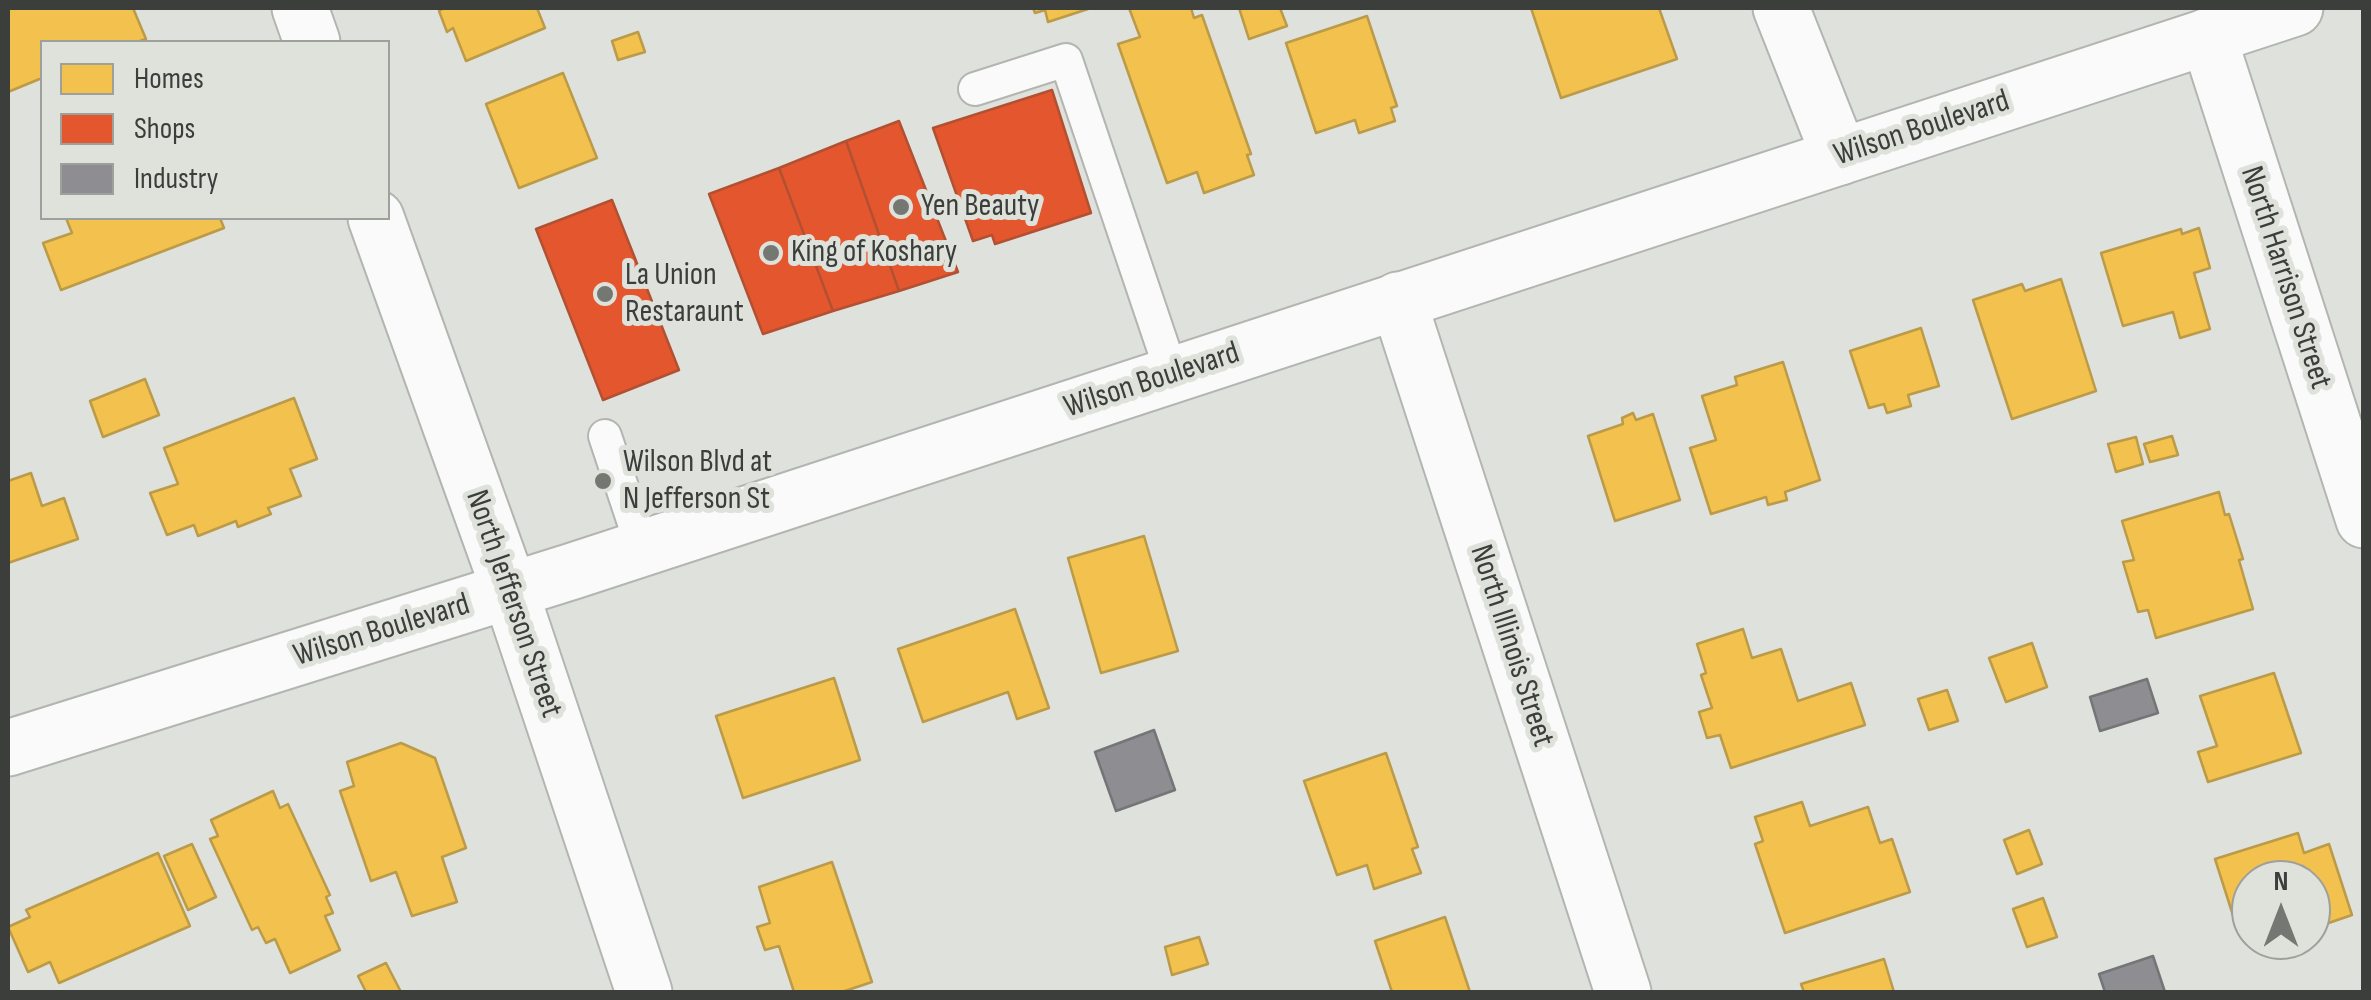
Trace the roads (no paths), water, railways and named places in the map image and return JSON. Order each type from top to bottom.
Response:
[{"type":"main road","points":[[300,8],[311,40]]},
{"type":"main road","points":[[1782,8],[1840,157]]},
{"type":"main road","name":"Wilson Boulevard","points":[[8,748],[510,591],[2295,8]]},
{"type":"main road","name":"North Harrison Street","points":[[2208,36],[2364,520]]},
{"type":"main road","name":"North Jefferson Street","points":[[377,220],[510,591],[633,989]]},
{"type":"main road","name":"North Illinois Street","points":[[1398,300],[1624,992]]},
{"type":"lane","points":[[975,89],[1066,60],[1172,374]]},
{"type":"lane","points":[[605,436],[642,547]]},
{"type":"place","name":"Yen Beauty","points":[[901,207]]},
{"type":"place","name":"King of Koshary","points":[[771,253]]},
{"type":"place","name":"La Union Restaraunt","points":[[605,294]]},
{"type":"place","name":"Wilson Blvd at N Jefferson St","points":[[603,481]]}]
